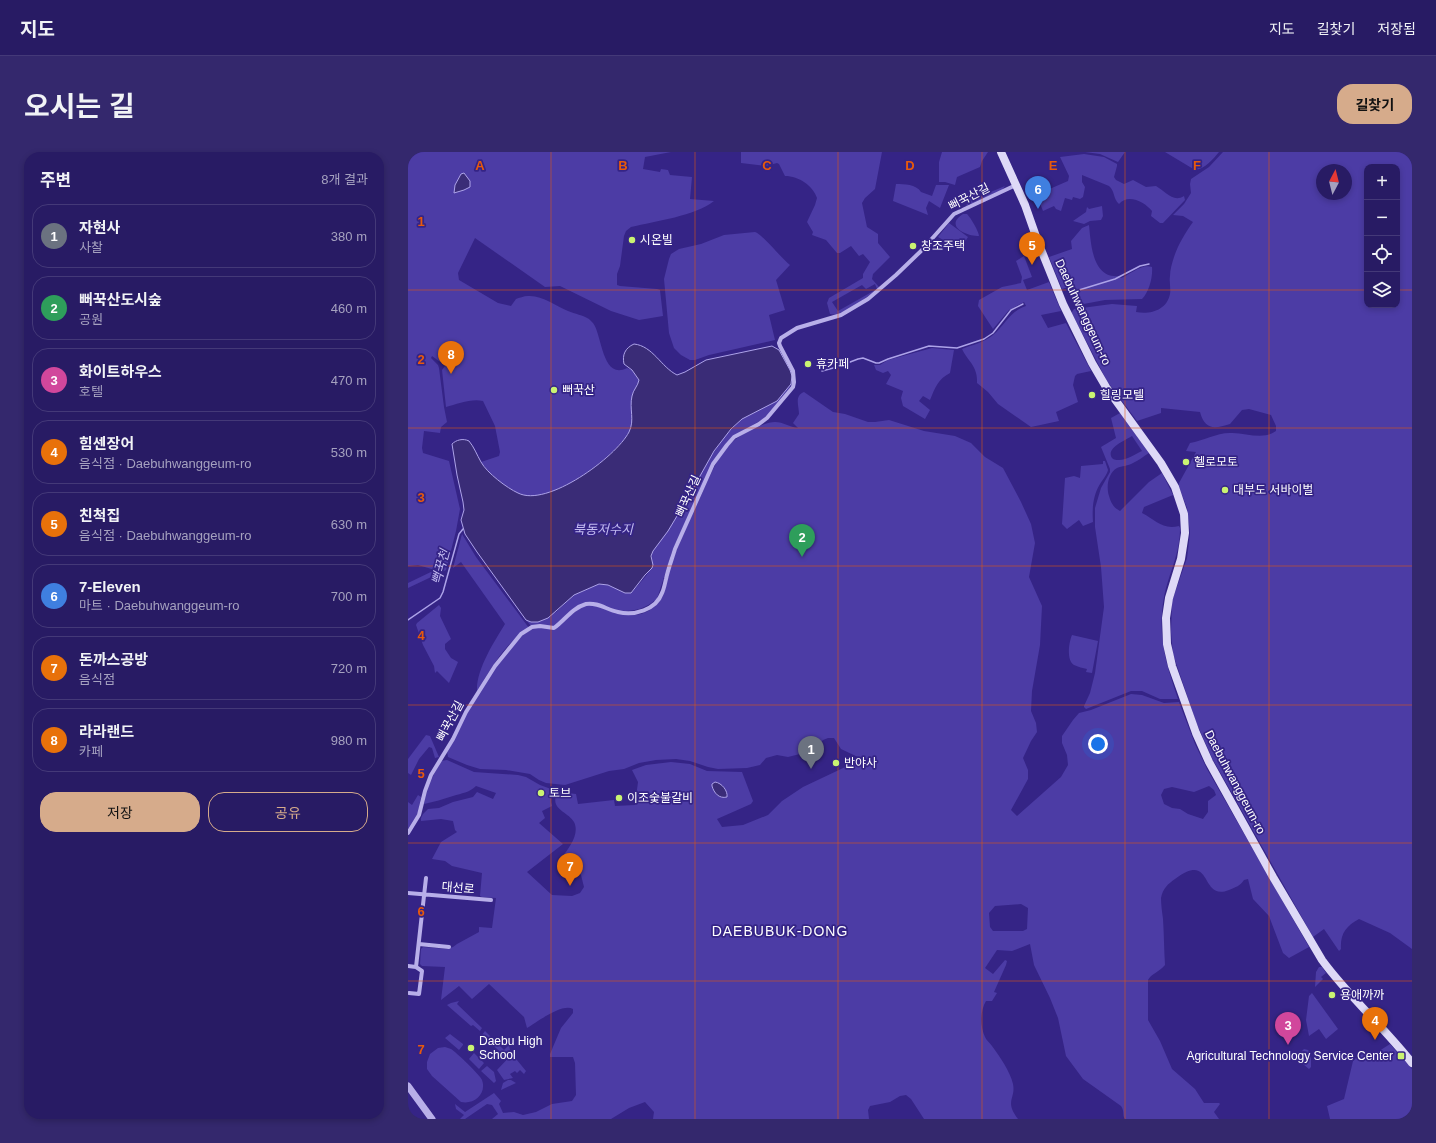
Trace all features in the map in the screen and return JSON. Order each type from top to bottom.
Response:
[{"type":"main road","name":"Daebuhwanggeum-ro","points":[[995,152],[1014,187]]},
{"type":"main road","name":"Daebuhwanggeum-ro","points":[[1002,152],[1025,221],[1038,242],[1069,317],[1094,368],[1110,393],[1169,475],[1179,498],[1184,514],[1184,543],[1181,559],[1169,598],[1166,618],[1167,644],[1174,671],[1202,749],[1254,843],[1322,960],[1412,1063]]},
{"type":"street","name":"뻐꾹산길","points":[[408,833],[419,815],[431,775],[453,739],[466,712],[495,666],[522,634],[532,627],[540,626],[554,628],[569,613],[586,604],[593,604],[626,614],[635,613],[653,606],[658,600],[662,593],[675,549],[713,464],[734,437],[759,424],[767,418],[793,387],[794,377],[790,365],[780,346],[779,343],[781,338],[797,328],[841,315],[858,306],[902,270],[954,214],[1014,187]]},
{"type":"street","name":"대선로","points":[[409,993],[419,994],[422,971],[416,967],[426,878]]},
{"type":"street","name":"대선로","points":[[408,893],[491,900]]},
{"type":"street","points":[[419,944],[449,947]]},
{"type":"street","points":[[408,966],[416,967]]},
{"type":"street","points":[[408,1086],[432,1119]]},
{"type":"shaded area","points":[[671,152],[645,157],[643,169],[660,172],[661,169],[668,170],[670,175],[692,177],[690,199],[714,201],[697,211],[631,227],[626,231],[620,266],[617,274],[617,285],[660,290],[663,316],[639,320],[611,311],[560,286],[545,287],[475,238],[458,273],[459,280],[498,303],[511,306],[516,299],[525,296],[533,296],[544,299],[568,311],[589,319],[596,329],[604,354],[612,368],[619,370],[627,368],[632,370],[639,380],[631,402],[632,424],[624,440],[607,457],[565,487],[538,496],[527,496],[515,492],[501,483],[481,462],[499,456],[500,452],[495,426],[483,401],[469,401],[446,407],[442,370],[445,366],[456,359],[455,355],[443,362],[432,356],[431,358],[439,368],[447,422],[441,427],[440,433],[424,431],[422,448],[423,453],[449,461],[460,509],[446,570],[408,588],[408,583],[435,570],[418,565],[408,566],[408,153]]},
{"type":"shaded area","points":[[741,152],[882,152],[875,189],[865,198],[862,203],[867,227],[878,234],[878,243],[890,257],[873,274],[872,279],[879,287],[877,289],[875,284],[866,289],[862,285],[832,302],[838,311],[876,290],[863,300],[841,313],[830,314],[827,303],[829,298],[863,278],[863,274],[870,262],[863,254],[859,256],[851,246],[840,253],[837,253],[826,240],[812,235],[813,232],[807,222],[817,198],[805,182],[790,176],[785,176],[777,163],[766,166],[741,163]]},
{"type":"shaded area","points":[[942,152],[988,152],[980,167],[957,177],[955,185],[939,182],[939,162]]},
{"type":"shaded area","points":[[1085,152],[1125,152],[1118,162],[1100,154]]},
{"type":"shaded area","points":[[1165,152],[1219,152],[1205,166],[1195,170]]},
{"type":"shaded area","points":[[1223,152],[1412,152],[1412,949],[1390,933],[1359,919],[1345,931],[1341,949],[1339,951],[1324,929],[1313,937],[1212,758],[1196,722],[1173,654],[1171,632],[1172,601],[1187,558],[1190,533],[1187,508],[1179,487],[1179,483],[1196,452],[1186,451],[1190,443],[1225,433],[1259,436],[1271,434],[1276,431],[1276,426],[1271,415],[1249,409],[1242,410],[1230,424],[1219,427],[1211,427],[1207,425],[1200,412],[1161,408],[1161,413],[1137,421],[1107,381],[1072,314],[1074,309],[1112,304],[1137,306],[1136,312],[1141,313],[1152,312],[1162,308],[1170,294],[1170,271],[1174,257],[1182,239],[1193,222],[1183,216],[1173,215],[1184,204],[1191,193],[1191,179],[1209,167]]},
{"type":"shaded area","points":[[1084,154],[1104,157],[1117,164],[1114,177],[1116,180],[1124,184],[1133,180],[1146,187],[1156,186],[1169,196],[1180,198],[1184,196],[1185,200],[1163,223],[1160,223],[1151,216],[1152,211],[1141,202],[1127,199],[1119,204],[1109,186],[1082,175],[1082,182],[1085,187],[1083,197],[1080,199],[1073,197],[1072,200],[1065,198],[1061,211],[1056,209],[1054,206],[1043,211],[1039,201],[1034,203],[1031,197],[1068,181],[1069,176],[1060,157]]},
{"type":"shaded area","points":[[896,184],[906,184],[916,187],[921,192],[932,196],[936,185],[949,185],[940,208],[929,201],[926,208],[928,215],[893,201]]},
{"type":"shaded area","points":[[1005,186],[1002,190],[966,206],[970,197],[981,196]]},
{"type":"shaded area","points":[[1102,206],[1103,216],[1101,220],[1090,221],[1084,224],[1073,221],[1086,212],[1087,207],[1089,209]]},
{"type":"shaded area","points":[[963,214],[967,214],[969,216],[979,236],[974,236],[963,232],[956,226],[958,218]]},
{"type":"shaded area","points":[[949,223],[968,237],[961,248],[957,248],[938,237]]},
{"type":"shaded area","points":[[1089,225],[1092,250],[1098,266],[1103,272],[1110,275],[1119,276],[1121,278],[1144,266],[1152,267],[1150,284],[1142,299],[1105,300],[1078,305],[1073,302],[1068,287],[1062,289],[1049,257],[1072,249],[1071,241],[1082,228]]},
{"type":"shaded area","points":[[755,232],[790,265],[776,280],[785,310],[769,315],[775,340],[690,360],[681,355],[674,348],[669,333],[664,279],[671,254],[679,249],[701,244],[724,235]]},
{"type":"shaded area","points":[[1024,256],[1032,277],[1023,280],[1027,290],[1049,282],[1061,311],[1041,315],[1048,328],[1066,323],[1091,371],[1077,374],[1075,376],[1073,385],[1078,402],[1056,412],[1059,421],[1031,427],[998,404],[988,392],[977,383],[977,375],[975,370],[962,349],[990,337],[1016,311],[1026,306],[1024,302],[1009,310],[993,329],[978,306],[979,300],[1002,287],[1021,283],[1022,277],[1016,261]]},
{"type":"shaded area","points":[[932,348],[954,350],[950,373],[940,381],[930,400],[923,396],[919,401],[930,410],[925,419],[903,406],[901,398],[903,391],[886,384],[891,375],[888,371],[883,373],[876,370],[874,365],[880,365],[888,360]]},
{"type":"shaded area","points":[[791,384],[769,414],[760,421],[733,436],[715,459],[673,549],[657,599],[648,605],[631,611],[614,610],[586,604],[554,627],[532,627],[526,620],[531,622],[556,612],[574,595],[599,584],[608,585],[625,593],[631,593],[650,570],[653,551],[686,501],[708,460],[726,435],[748,415],[777,401]]},
{"type":"shaded area","points":[[804,392],[833,412],[845,414],[868,422],[889,420],[924,431],[955,436],[971,443],[985,457],[1003,468],[1021,502],[1031,524],[1035,543],[1029,577],[1042,606],[1040,645],[1032,691],[1031,711],[1036,723],[1037,732],[1023,758],[1028,770],[1028,779],[1011,810],[1017,816],[1061,777],[1068,765],[1067,755],[1062,743],[1062,736],[1079,713],[1091,710],[1131,694],[1142,695],[1164,703],[1179,702],[1195,744],[1207,769],[1309,947],[1289,958],[1283,953],[1269,916],[1253,899],[1248,879],[1244,880],[1236,887],[1220,892],[1213,889],[1201,873],[1196,870],[1187,872],[1175,879],[1164,889],[1161,900],[1165,965],[1148,980],[1148,1020],[1160,1041],[1172,1069],[1195,1089],[1204,1103],[1220,1104],[1214,1112],[1219,1119],[1125,1119],[1121,1106],[1083,1079],[1066,1056],[1058,1018],[1034,965],[1030,944],[1012,951],[997,950],[985,968],[993,974],[1005,960],[1007,961],[994,992],[997,993],[992,1001],[986,1001],[981,1019],[983,1033],[1001,1059],[1012,1079],[1014,1089],[1011,1104],[1018,1119],[924,1119],[911,1099],[906,1095],[900,1096],[890,1102],[870,1106],[868,1110],[869,1119],[653,1119],[654,1112],[645,1102],[629,1108],[611,1119],[492,1119],[498,1114],[492,1105],[487,1104],[465,1119],[460,1119],[464,1115],[456,1109],[455,1104],[465,1112],[494,1093],[501,1101],[499,1104],[503,1113],[514,1112],[523,1115],[536,1112],[552,1104],[572,1101],[576,1095],[575,1063],[573,1057],[550,1057],[550,1054],[561,1028],[573,1013],[573,1009],[568,1008],[556,1011],[527,1028],[524,1017],[489,984],[472,999],[459,986],[441,1000],[445,967],[422,966],[420,964],[421,949],[423,947],[447,949],[479,932],[479,927],[492,928],[496,898],[480,896],[482,873],[452,866],[445,861],[432,859],[441,842],[457,832],[453,821],[441,819],[421,821],[423,814],[428,809],[439,808],[453,802],[473,797],[477,792],[493,799],[496,793],[476,786],[471,790],[424,804],[435,771],[441,761],[447,760],[474,772],[518,775],[526,777],[551,789],[552,806],[542,811],[545,818],[539,823],[563,844],[527,872],[552,895],[572,896],[580,893],[584,887],[581,875],[562,857],[573,841],[576,831],[574,822],[557,806],[555,802],[558,792],[576,794],[578,804],[614,800],[615,806],[635,805],[638,782],[632,770],[646,765],[671,762],[690,764],[707,771],[742,772],[753,801],[751,804],[717,819],[722,827],[743,825],[768,815],[782,801],[803,787],[860,760],[860,758],[841,749],[834,738],[828,738],[823,740],[812,751],[788,757],[777,755],[766,758],[760,765],[747,768],[718,769],[690,761],[676,759],[656,760],[639,763],[624,769],[609,771],[565,785],[546,783],[530,774],[506,770],[480,769],[448,757],[447,751],[483,685],[510,649],[526,633],[537,628],[551,629],[571,613],[588,604],[623,614],[636,615],[649,611],[659,602],[664,591],[672,562],[685,530],[712,471],[727,447],[736,439],[763,424],[778,422],[798,428],[793,423],[799,414],[798,399]],"holes":[[[1209,786],[1214,790],[1216,795],[1208,801],[1208,812],[1203,819],[1164,804],[1161,795],[1164,789],[1172,787],[1194,792]],[[1021,904],[1028,908],[1027,929],[1023,931],[993,931],[990,927],[989,913],[995,906]]]},
{"type":"shaded area","points":[[1120,413],[1149,453],[1131,464],[1117,468],[1112,473],[1108,480],[1108,492],[1114,507],[1120,511],[1149,482],[1162,473],[1173,495],[1144,507],[1142,513],[1159,524],[1168,527],[1179,526],[1180,528],[1180,538],[1166,588],[1162,611],[1162,637],[1166,661],[1178,699],[1160,699],[1142,691],[1131,691],[1086,709],[1084,706],[1090,693],[1095,673],[1104,607],[1101,567],[1095,527],[1095,508],[1101,488],[1110,472],[1101,447],[1116,438],[1111,418]],"holes":[[[1132,436],[1142,451],[1122,460],[1114,460],[1111,456],[1112,450],[1115,447]]]},
{"type":"shaded area","points":[[1103,461],[1105,461],[1108,470],[1094,497],[1093,522],[1083,526],[1079,520],[1067,529],[1062,524],[1065,478],[1074,476],[1080,478],[1081,466],[1103,464]]},
{"type":"shaded area","points":[[462,534],[476,557],[529,628],[520,634],[506,648],[493,665],[477,691],[479,674],[491,648],[505,624],[461,562],[453,568]]},
{"type":"shaded area","points":[[439,605],[441,608],[440,616],[451,639],[445,644],[445,649],[451,658],[458,662],[449,683],[437,671],[435,673],[434,666],[423,645],[416,625]]},
{"type":"shaded area","points":[[1072,635],[1098,641],[1092,673],[1086,672],[1087,669],[1071,663],[1069,651]]},
{"type":"shaded area","points":[[426,735],[430,736],[439,757],[435,758],[432,748],[429,747],[419,759],[411,775],[408,773],[408,759]]},
{"type":"shaded area","points":[[418,795],[421,797],[418,813],[408,829],[408,802],[412,805]]},
{"type":"shaded area","points":[[1319,967],[1322,967],[1326,973],[1321,977],[1323,979],[1315,987],[1316,972]]},
{"type":"shaded area","points":[[1312,993],[1338,1029],[1326,1039],[1319,1029],[1309,1036],[1306,1020],[1309,996]]},
{"type":"shaded area","points":[[459,1001],[457,1004],[482,1028],[480,1031],[473,1025],[471,1026],[447,1005]]},
{"type":"shaded area","points":[[485,1031],[504,1050],[509,1045],[510,1050],[505,1056],[489,1042],[490,1040],[487,1036],[485,1038],[482,1035]]},
{"type":"shaded area","points":[[450,1034],[463,1044],[459,1050],[445,1038]]},
{"type":"shaded area","points":[[1390,1044],[1412,1069],[1412,1119],[1330,1119],[1327,1106],[1344,1099],[1353,1061],[1358,1056],[1365,1053],[1376,1053]]},
{"type":"shaded area","points":[[445,1047],[458,1054],[482,1080],[483,1090],[475,1100],[470,1102],[461,1102],[432,1076],[427,1069],[427,1062],[430,1054],[438,1048]]},
{"type":"shaded area","points":[[1304,1049],[1308,1050],[1311,1054],[1311,1067],[1309,1069],[1298,1060]]},
{"type":"shaded area","points":[[474,1053],[484,1063],[479,1069],[469,1059]]},
{"type":"shaded area","points":[[512,1054],[526,1071],[524,1074],[520,1070],[517,1073],[515,1071],[510,1074],[513,1078],[504,1080],[497,1070]]},
{"type":"shaded area","points":[[487,1066],[494,1072],[496,1081],[494,1083],[481,1071]]},
{"type":"shaded area","points":[[508,1080],[516,1083],[501,1090],[503,1083]]},
{"type":"water","points":[[464,173],[470,181],[470,187],[454,193],[455,185],[461,174]]},
{"type":"water","name":"북동저수지","points":[[634,344],[641,346],[652,353],[666,367],[677,375],[706,360],[772,346],[779,350],[790,370],[792,376],[791,384],[777,401],[742,419],[731,429],[714,451],[668,531],[653,551],[651,556],[653,565],[652,568],[631,593],[625,593],[608,585],[599,584],[574,595],[548,618],[538,622],[531,622],[526,620],[465,534],[461,520],[464,510],[463,502],[452,444],[460,440],[469,441],[488,471],[503,484],[518,493],[531,496],[546,493],[580,478],[610,454],[622,442],[631,428],[632,396],[639,380],[632,370],[624,364],[623,358],[626,350]]},
{"type":"water","points":[[715,782],[724,788],[727,792],[727,797],[719,796],[714,791],[712,784]]},
{"type":"waterway","points":[[1079,290],[1115,279],[1140,266],[1149,264]]},
{"type":"waterway","points":[[822,371],[863,358],[879,363],[929,346],[957,348],[984,339],[993,333],[1011,310],[1023,304]]},
{"type":"waterway","name":"뻑꾹천","points":[[408,620],[440,598],[459,534],[463,529]]},
{"type":"place","name":"7-Eleven","points":[[1038,209]]},
{"type":"place","name":"시온빌","points":[[632,240]]},
{"type":"place","name":"창조주택","points":[[913,246]]},
{"type":"place","name":"친척집","points":[[1032,265]]},
{"type":"place","name":"휴카페","points":[[808,364]]},
{"type":"place","name":"라라랜드","points":[[451,374]]},
{"type":"place","name":"뻐꾹산","points":[[554,390]]},
{"type":"place","name":"힐링모텔","points":[[1092,395]]},
{"type":"place","name":"헬로모토","points":[[1186,462]]},
{"type":"place","name":"대부도 서바이벌","points":[[1225,490]]},
{"type":"place","name":"뻐꾹산도시숲","points":[[802,557]]},
{"type":"place","name":"반야사","points":[[836,763]]},
{"type":"place","name":"자현사","points":[[811,769]]},
{"type":"place","name":"토브","points":[[541,793]]},
{"type":"place","name":"이조숯불갈비","points":[[619,798]]},
{"type":"place","name":"돈까스공방","points":[[570,886]]},
{"type":"place","name":"용애까까","points":[[1332,995]]},
{"type":"place","name":"힘센장어","points":[[1375,1040]]},
{"type":"place","name":"화이트하우스","points":[[1288,1045]]},
{"type":"place","name":"Daebu High School","points":[[471,1048]]},
{"type":"place","name":"Agricultural Technology Service Center","points":[[1401,1056]]},
{"type":"district","name":"DAEBUBUK-DONG","points":[[780,931]]}]
